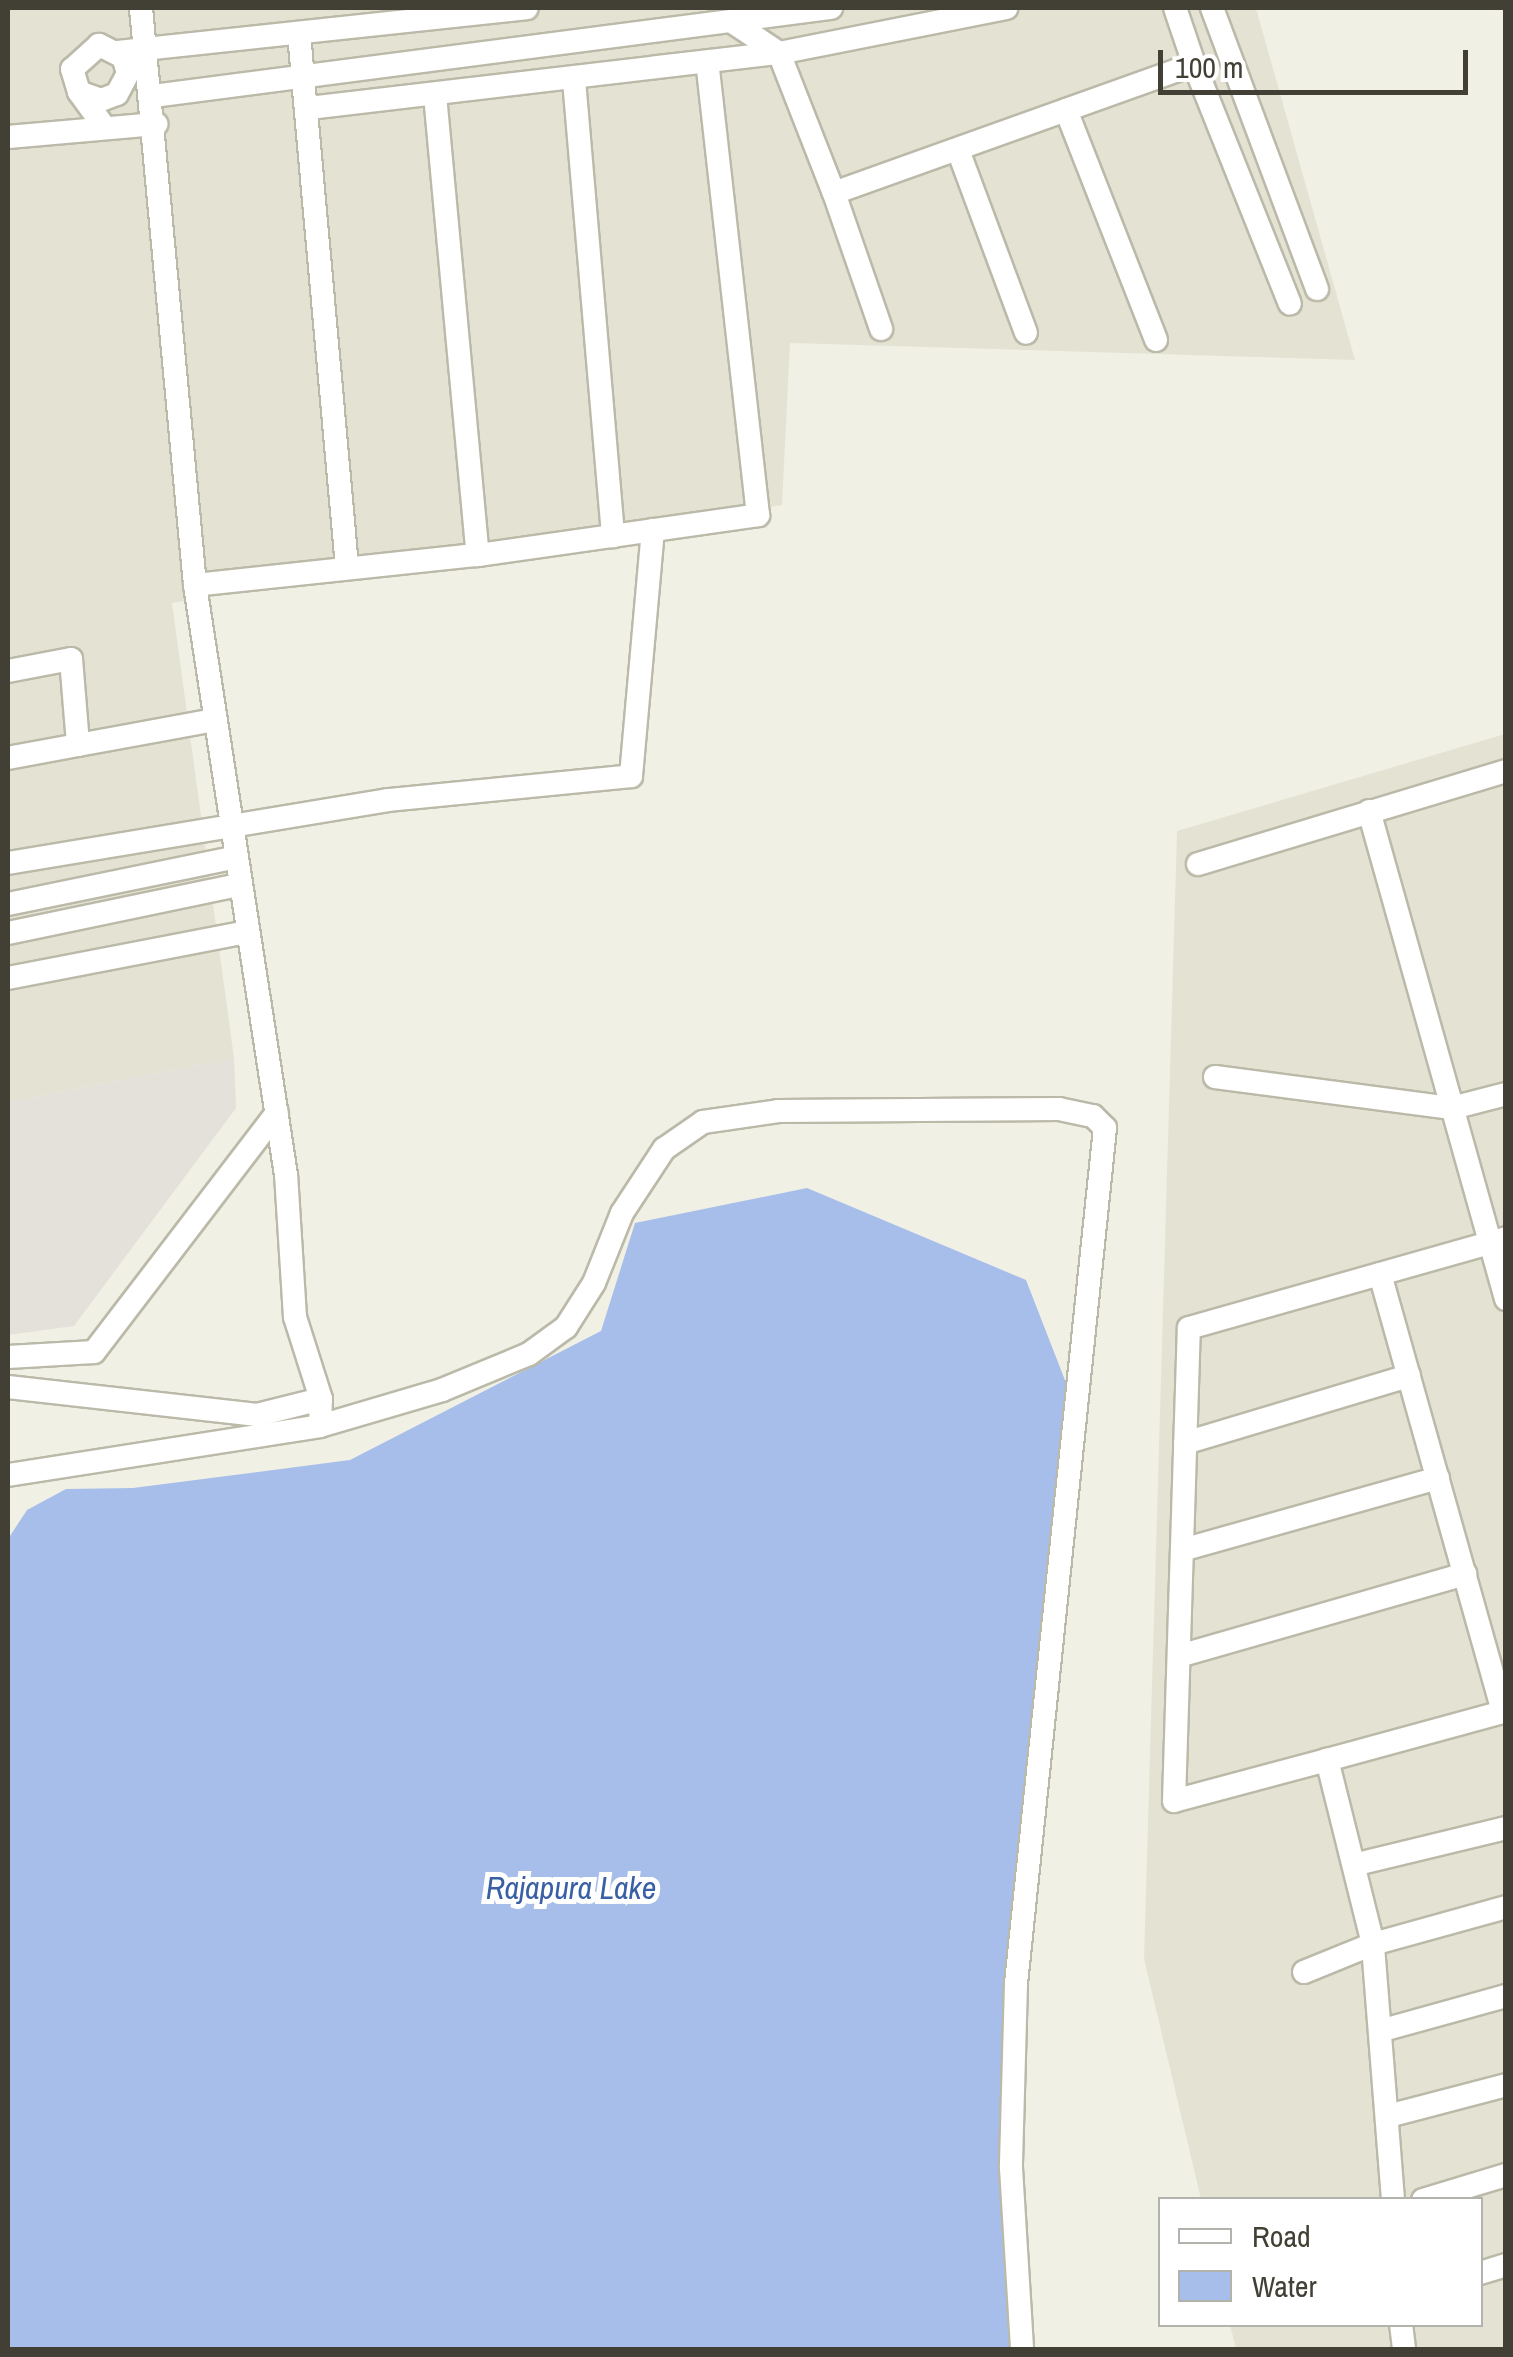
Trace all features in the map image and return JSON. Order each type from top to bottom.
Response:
[{"type":"street","points":[[141,8],[156,124],[195,585],[232,858],[277,1114],[295,1246],[295,1317],[321,1399],[320,1426]]},
{"type":"street","points":[[105,128],[79,92],[72,70],[78,58],[99,45],[116,52],[147,50],[300,34],[346,18],[526,8]]},
{"type":"street","points":[[153,96],[306,72],[831,8]]},
{"type":"street","points":[[308,108],[779,54],[1007,8]]},
{"type":"street","points":[[1175,8],[1290,304]]},
{"type":"street","points":[[1212,8],[1316,289]]},
{"type":"street","points":[[779,54],[807,12]]},
{"type":"street","points":[[734,22],[779,54],[881,329]]},
{"type":"street","points":[[300,34],[347,567]]},
{"type":"street","points":[[79,92],[101,100],[123,89],[128,66],[116,52]]},
{"type":"street","points":[[195,585],[478,556],[758,516],[707,63]]},
{"type":"street","points":[[834,194],[1194,64]]},
{"type":"street","points":[[574,80],[613,536]]},
{"type":"street","points":[[435,95],[478,556]]},
{"type":"street","points":[[1066,110],[1156,340]]},
{"type":"street","points":[[8,137],[156,124]]},
{"type":"street","points":[[958,150],[1026,333]]},
{"type":"street","points":[[8,864],[227,822],[631,776],[653,530]]},
{"type":"street","points":[[8,671],[71,659],[78,746]]},
{"type":"street","points":[[8,758],[214,720]]},
{"type":"street","points":[[1198,864],[1506,771]]},
{"type":"street","points":[[1369,811],[1452,1108],[1498,1240],[1506,1299]]},
{"type":"street","points":[[8,904],[232,858]]},
{"type":"street","points":[[8,933],[237,885]]},
{"type":"street","points":[[8,978],[246,932]]},
{"type":"street","points":[[1215,1078],[1452,1108],[1506,1094]]},
{"type":"street","points":[[8,1475],[320,1426],[442,1390],[529,1354],[566,1327],[594,1283],[622,1213],[664,1148],[703,1122],[778,1111],[1058,1110],[1092,1116],[1105,1128],[1016,1984],[1012,2168],[1022,2350]]},
{"type":"street","points":[[8,1357],[94,1352],[277,1114]]},
{"type":"street","points":[[1380,1274],[1504,1711],[1174,1801],[1189,1328],[1498,1240]]},
{"type":"street","points":[[1185,1443],[1409,1376]]},
{"type":"street","points":[[8,1388],[258,1416],[321,1399]]},
{"type":"street","points":[[1182,1550],[1438,1478]]},
{"type":"street","points":[[1178,1656],[1465,1574]]},
{"type":"street","points":[[1327,1760],[1357,1864],[1372,1944],[1383,2030],[1393,2197]]},
{"type":"street","points":[[1357,1864],[1506,1828]]},
{"type":"street","points":[[1304,1972],[1372,1944],[1506,1907]]},
{"type":"street","points":[[1383,2030],[1506,1996]]},
{"type":"street","points":[[1388,2116],[1506,2085]]},
{"type":"street","points":[[1433,2197],[1506,2175]]},
{"type":"shaded area","points":[[8,8],[1256,8],[1355,360],[790,343],[782,505],[172,603],[234,1058],[8,1102]]},
{"type":"shaded area","points":[[1505,734],[1505,2349],[1236,2349],[1230,2327],[1483,2327],[1483,2197],[1201,2197],[1144,1959],[1177,831]]},
{"type":"shaded area","points":[[234,1058],[236,1108],[74,1326],[8,1335],[8,1102]]},
{"type":"water","name":"Rajapura Lake","points":[[807,1188],[1026,1280],[1082,1424],[1041,1719],[1009,2349],[8,2350],[8,1539],[27,1510],[66,1489],[133,1488],[350,1460],[601,1331],[635,1223]]}]
